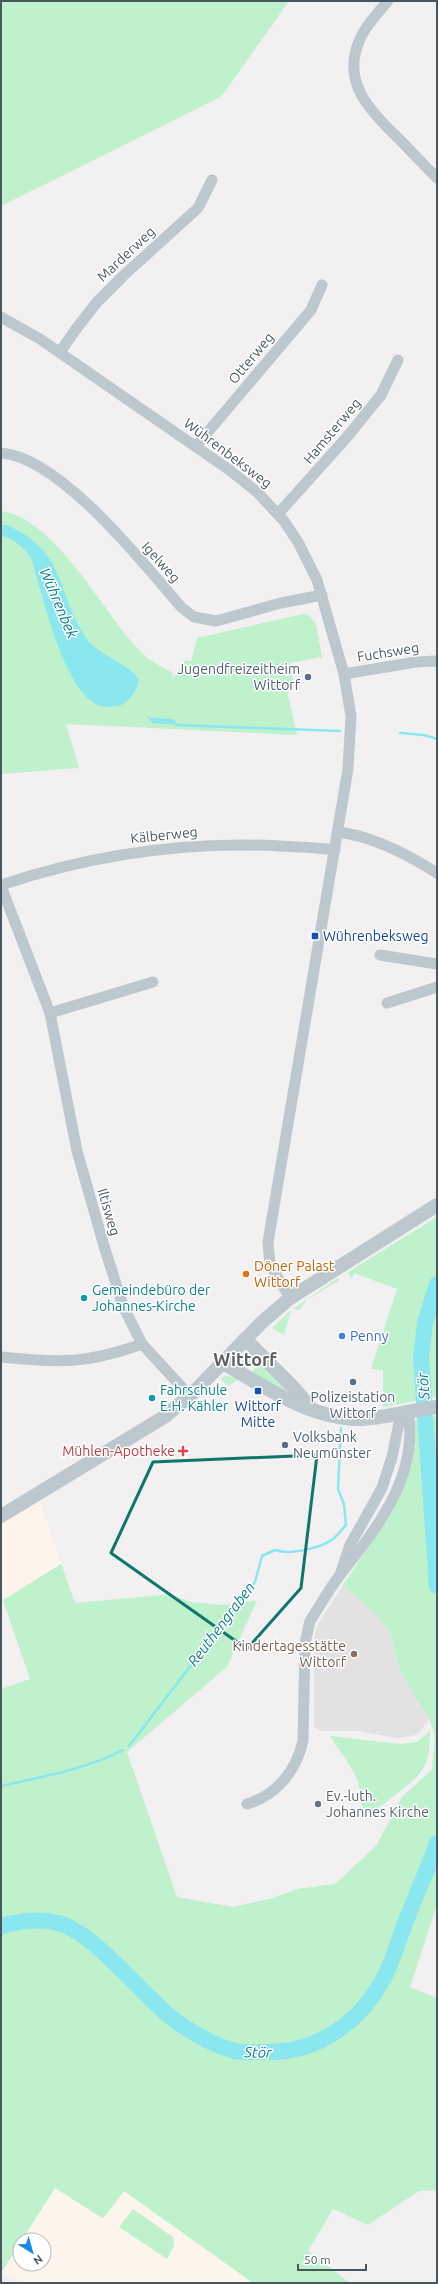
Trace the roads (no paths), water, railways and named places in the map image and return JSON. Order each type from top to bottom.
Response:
[{"type":"street","points":[[388,1],[366,29],[358,44],[353,65],[355,82],[360,94],[376,115],[437,178]]},
{"type":"street","name":"Marderweg","points":[[60,352],[76,328],[97,302],[123,276],[198,208],[212,180]]},
{"type":"street","name":"Otterweg","points":[[196,446],[311,310],[322,286]]},
{"type":"street","name":"Wührenbeksweg","points":[[1,317],[18,325],[60,352],[243,480],[278,514],[305,555],[322,595],[344,674],[350,703],[351,728],[348,770],[338,832],[268,1242],[270,1265],[290,1298]]},
{"type":"street","name":"Hamsterweg","points":[[278,514],[342,443],[381,395],[398,360]]},
{"type":"street","name":"Igelweg","points":[[1,453],[34,463],[73,490],[100,517],[181,607],[194,617],[216,621],[281,603],[322,595]]},
{"type":"street","name":"Fuchsweg","points":[[344,674],[416,662],[437,661]]},
{"type":"street","points":[[338,832],[356,835],[391,848],[437,873]]},
{"type":"street","name":"Kälberweg","points":[[1,885],[89,861],[191,846],[244,844],[335,850]]},
{"type":"street","name":"Iltisweg","points":[[1,885],[50,1013],[66,1102],[81,1167],[121,1301],[142,1344],[190,1396]]},
{"type":"street","points":[[380,955],[437,964]]},
{"type":"street","points":[[50,1013],[152,982]]},
{"type":"street","points":[[387,1003],[437,987]]},
{"type":"street","points":[[1,1516],[164,1417],[190,1396],[245,1339],[290,1298],[437,1205]]},
{"type":"street","points":[[245,1339],[294,1387],[312,1410]]},
{"type":"street","points":[[1,1357],[41,1361],[79,1361],[108,1355],[142,1344]]},
{"type":"street","points":[[223,1363],[283,1397],[312,1410],[340,1418],[362,1419],[433,1407]]},
{"type":"street","points":[[340,1575],[350,1544],[382,1488],[407,1412]]},
{"type":"street","points":[[247,1804],[269,1794],[283,1781],[300,1755],[303,1741],[306,1635],[310,1621],[340,1575],[350,1565],[389,1508],[407,1464],[409,1443],[407,1412]]},
{"type":"water","points":[[7,525],[27,536],[42,549],[52,563],[79,626],[90,643],[130,670],[139,680],[134,693],[125,703],[116,706],[101,706],[93,702],[82,691],[62,657],[47,614],[31,558],[18,544],[1,535],[1,526]]},
{"type":"water","points":[[146,715],[151,718],[173,719],[179,725],[153,723]]},
{"type":"waterway","name":"Wührenbek","points":[[177,725],[340,731]]},
{"type":"waterway","name":"Wührenbek","points":[[400,733],[424,735],[437,739]]},
{"type":"waterway","name":"Stör","points":[[437,1284],[425,1323],[421,1357],[437,1586]]},
{"type":"waterway","name":"Reuthengraben","points":[[129,1746],[255,1582],[262,1556],[275,1550],[288,1552],[320,1546],[337,1536],[346,1525],[344,1504],[338,1489],[341,1428]]},
{"type":"waterway","name":"Reuthengraben","points":[[1,1786],[48,1776],[79,1767],[109,1757],[123,1750]]},
{"type":"waterway","name":"Stör","points":[[1,1926],[37,1920],[51,1921],[72,1929],[87,1938],[102,1951],[173,2019],[210,2042],[242,2052],[283,2051],[300,2048],[317,2042],[347,2024],[360,2012],[371,1998],[389,1967],[437,1843]]},
{"type":"place","name":"Jugendfreizeitheim Wittorf","points":[[308,677]]},
{"type":"place","name":"Wührenbeksweg","points":[[315,936]]},
{"type":"place","name":"Döner Palast Wittorf","points":[[246,1274]]},
{"type":"place","name":"Gemeindebüro der Johannes-Kirche","points":[[84,1298]]},
{"type":"place","name":"Penny","points":[[342,1336]]},
{"type":"place","name":"Polizeistation Wittorf","points":[[353,1382]]},
{"type":"place","name":"Wittorf Mitte","points":[[258,1391]]},
{"type":"place","name":"Fahrschule E.H. Kähler","points":[[152,1398]]},
{"type":"place","name":"Volksbank Neumünster","points":[[285,1445]]},
{"type":"place","name":"Mühlen-Apotheke","points":[[183,1451]]},
{"type":"place","name":"Kindertagesstätte Wittorf","points":[[354,1654]]},
{"type":"place","name":"Ev.-luth. Johannes Kirche","points":[[318,1804]]},
{"type":"district","name":"Wittorf","points":[[245,1359]]}]
